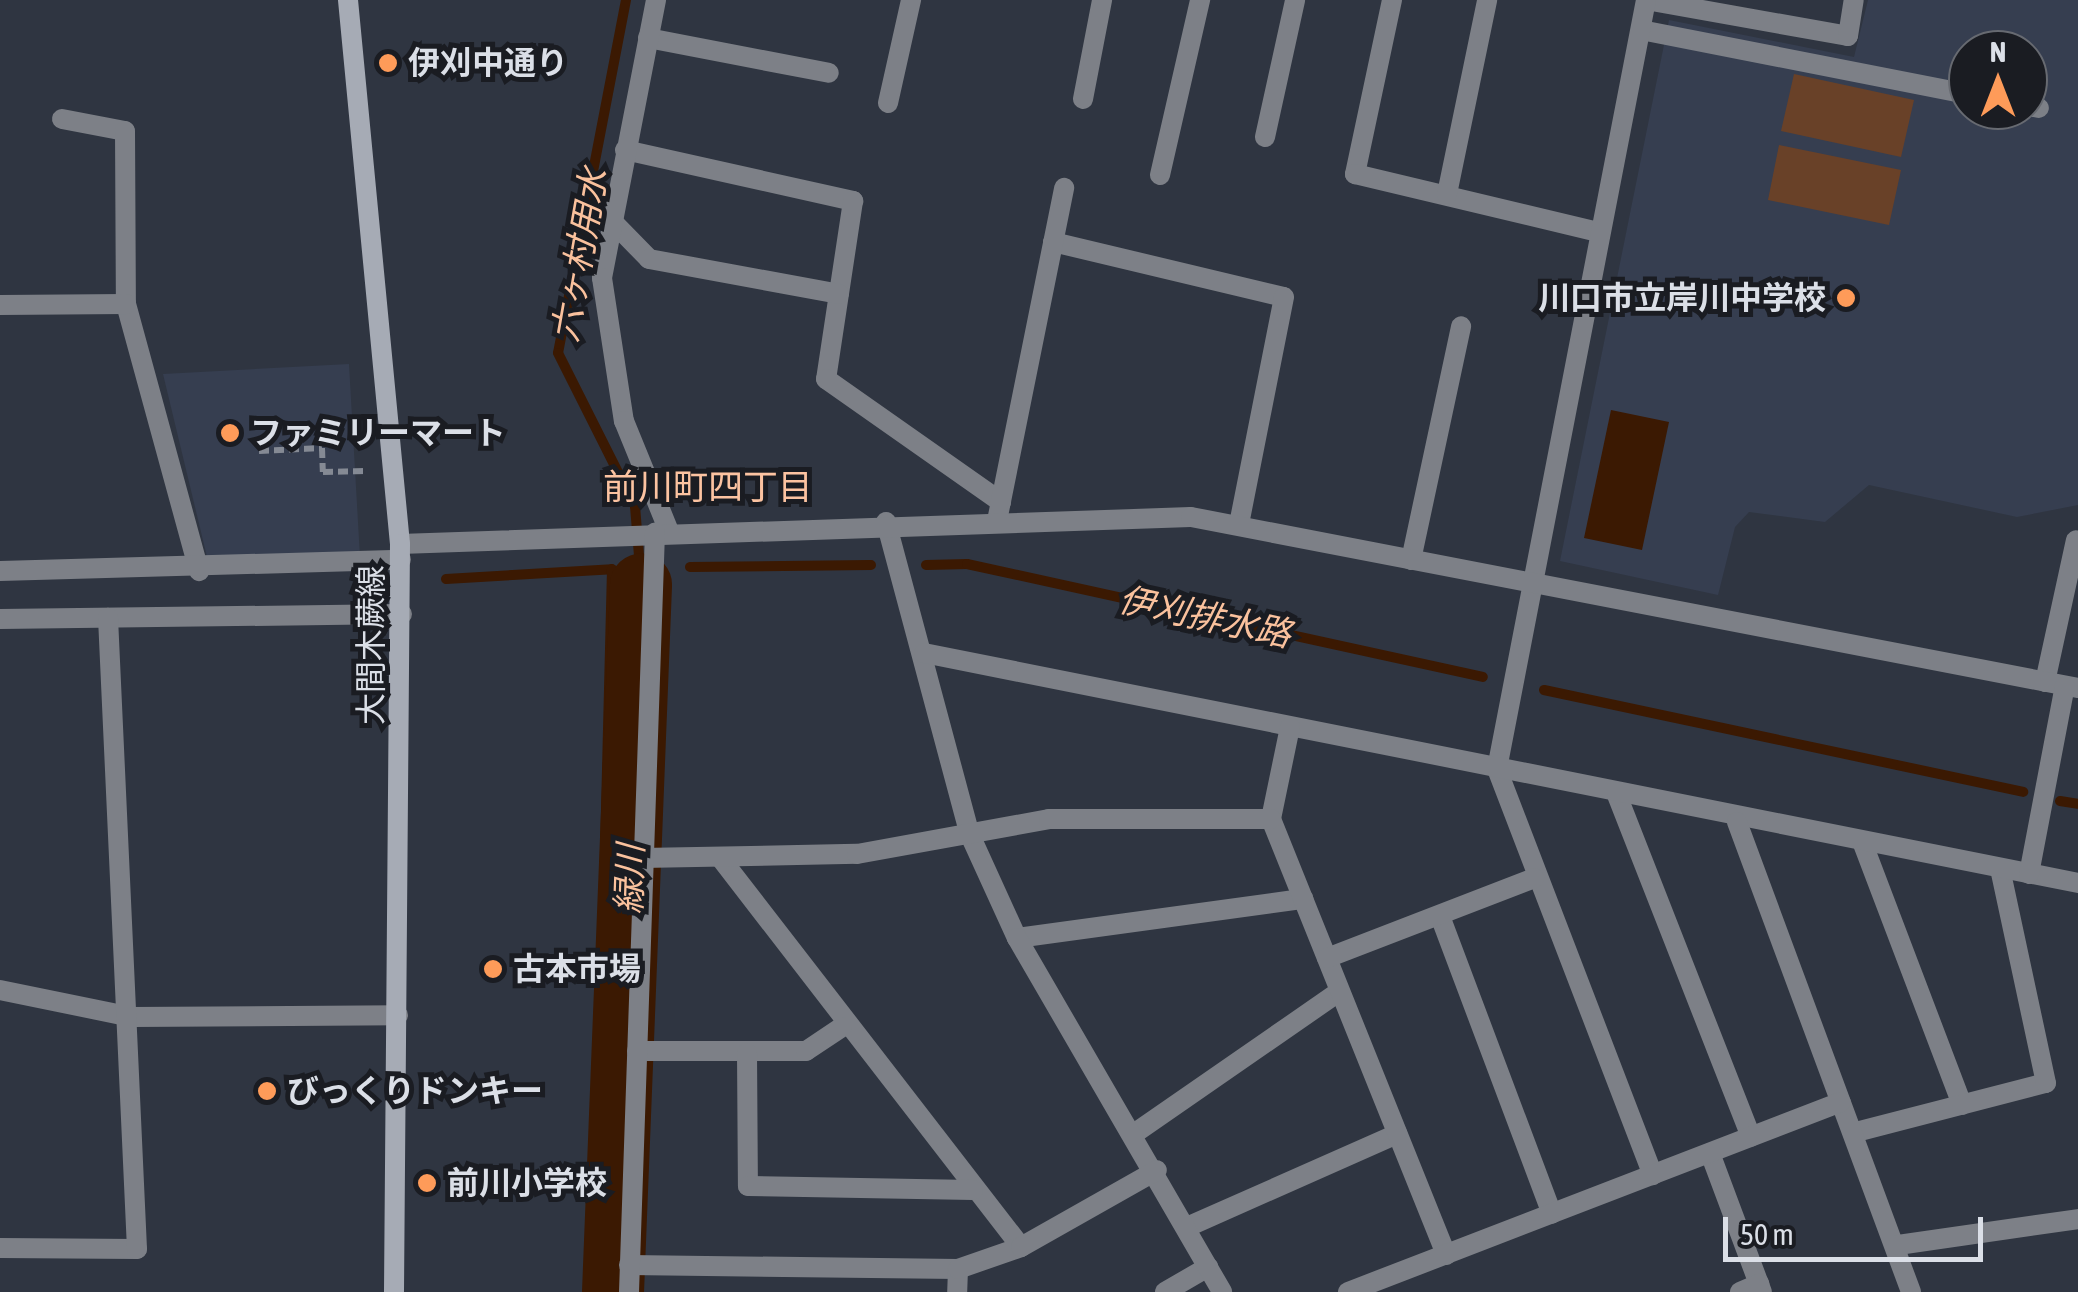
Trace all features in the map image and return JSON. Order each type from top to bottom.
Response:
[{"type":"main road","name":"大間木蕨線","points":[[348,0],[401,552],[394,1292]]},
{"type":"street","points":[[629,1292],[642,858],[662,531],[624,421],[602,278],[610,218],[656,0]]},
{"type":"street","points":[[888,102],[911,0]]},
{"type":"street","points":[[1083,99],[1102,0]]},
{"type":"street","points":[[1160,175],[1200,0]]},
{"type":"street","points":[[1265,137],[1295,0]]},
{"type":"street","points":[[1392,0],[1355,174],[1599,232]]},
{"type":"street","points":[[1448,194],[1488,0]]},
{"type":"street","points":[[1653,1175],[1534,878],[1496,769],[1646,0],[1848,36],[1854,0]]},
{"type":"street","points":[[1642,30],[1948,90]]},
{"type":"street","points":[[648,38],[829,73]]},
{"type":"street","points":[[62,119],[125,131],[126,304],[200,570]]},
{"type":"street","points":[[625,150],[853,201],[826,379],[999,511]]},
{"type":"street","points":[[999,511],[1064,188]]},
{"type":"street","points":[[610,218],[649,259],[838,294]]},
{"type":"street","points":[[1053,242],[1284,297],[1239,525]]},
{"type":"street","points":[[0,305],[126,304]]},
{"type":"street","points":[[1412,560],[1460,326]]},
{"type":"street","points":[[0,571],[200,570],[662,531],[886,522],[999,511],[1239,525],[2063,686]]},
{"type":"street","points":[[886,522],[970,836],[1017,938],[1157,1170],[1222,1292]]},
{"type":"street","points":[[2029,874],[2063,686],[2076,540]]},
{"type":"street","points":[[0,619],[402,614]]},
{"type":"street","points":[[0,1248],[137,1249],[132,1017],[108,618]]},
{"type":"street","points":[[924,653],[1737,822],[2078,883]]},
{"type":"street","points":[[1290,728],[1271,819],[1446,1255]]},
{"type":"street","points":[[1617,795],[1751,1138]]},
{"type":"street","points":[[642,858],[722,860],[857,854],[1049,819],[1271,819]]},
{"type":"street","points":[[1737,822],[1898,1246],[1910,1292]]},
{"type":"street","points":[[1863,844],[1962,1105]]},
{"type":"street","points":[[722,860],[842,1027],[1020,1247]]},
{"type":"street","points":[[1856,1132],[2046,1084],[2000,869]]},
{"type":"street","points":[[1327,958],[1534,878]]},
{"type":"street","points":[[1017,938],[1304,899]]},
{"type":"street","points":[[1440,916],[1552,1214]]},
{"type":"street","points":[[0,990],[132,1017],[398,1014]]},
{"type":"street","points":[[1135,1134],[1340,992]]},
{"type":"street","points":[[637,1051],[806,1051],[842,1027]]},
{"type":"street","points":[[748,1053],[748,1186],[973,1190]]},
{"type":"street","points":[[1348,1292],[1402,1282],[1446,1255],[1841,1102]]},
{"type":"street","points":[[1187,1227],[1398,1134]]},
{"type":"street","points":[[1710,1153],[1754,1290]]},
{"type":"street","points":[[629,1265],[958,1269],[1020,1247],[1157,1170]]},
{"type":"street","points":[[1898,1246],[2078,1218]]},
{"type":"street","points":[[1165,1292],[1208,1267]]},
{"type":"street","points":[[958,1269],[958,1292]]},
{"type":"path","points":[[259,450],[322,448],[323,472],[366,471]]},
{"type":"shaded area","name":"川口市立岸川中学校","points":[[1868,0],[2078,0],[2078,505],[2017,517],[1869,485],[1825,522],[1749,512],[1735,527],[1718,595],[1560,561],[1669,20],[1854,57]]},
{"type":"shaded area","points":[[1794,74],[1914,100],[1901,157],[1781,131]]},
{"type":"shaded area","points":[[1779,145],[1901,170],[1889,225],[1768,200]]},
{"type":"shaded area","points":[[349,364],[360,557],[208,561],[163,374]]},
{"type":"shaded area","points":[[1611,410],[1669,422],[1642,550],[1584,538]]},
{"type":"waterway","name":"六ヶ村用水","points":[[626,0],[558,353],[635,506],[639,556]]},
{"type":"waterway","name":"伊刈排水路","points":[[926,565],[967,564],[1483,677]]},
{"type":"waterway","name":"伊刈排水路","points":[[690,567],[871,565]]},
{"type":"waterway","points":[[446,579],[612,569],[594,1292]]},
{"type":"waterway","name":"緑川","points":[[613,1292],[641,585]]},
{"type":"waterway","name":"伊刈排水路","points":[[1544,690],[2023,792]]},
{"type":"waterway","name":"伊刈排水路","points":[[2060,801],[2078,804]]},
{"type":"place","name":"伊刈中通り","points":[[388,63]]},
{"type":"place","name":"川口市立岸川中学校","points":[[1846,298]]},
{"type":"place","name":"ファミリーマート","points":[[230,433]]},
{"type":"place","name":"古本市場","points":[[493,969]]},
{"type":"place","name":"びっくりドンキー","points":[[267,1091]]},
{"type":"place","name":"前川小学校","points":[[427,1183]]},
{"type":"district","name":"前川町四丁目","points":[[708,486]]}]
